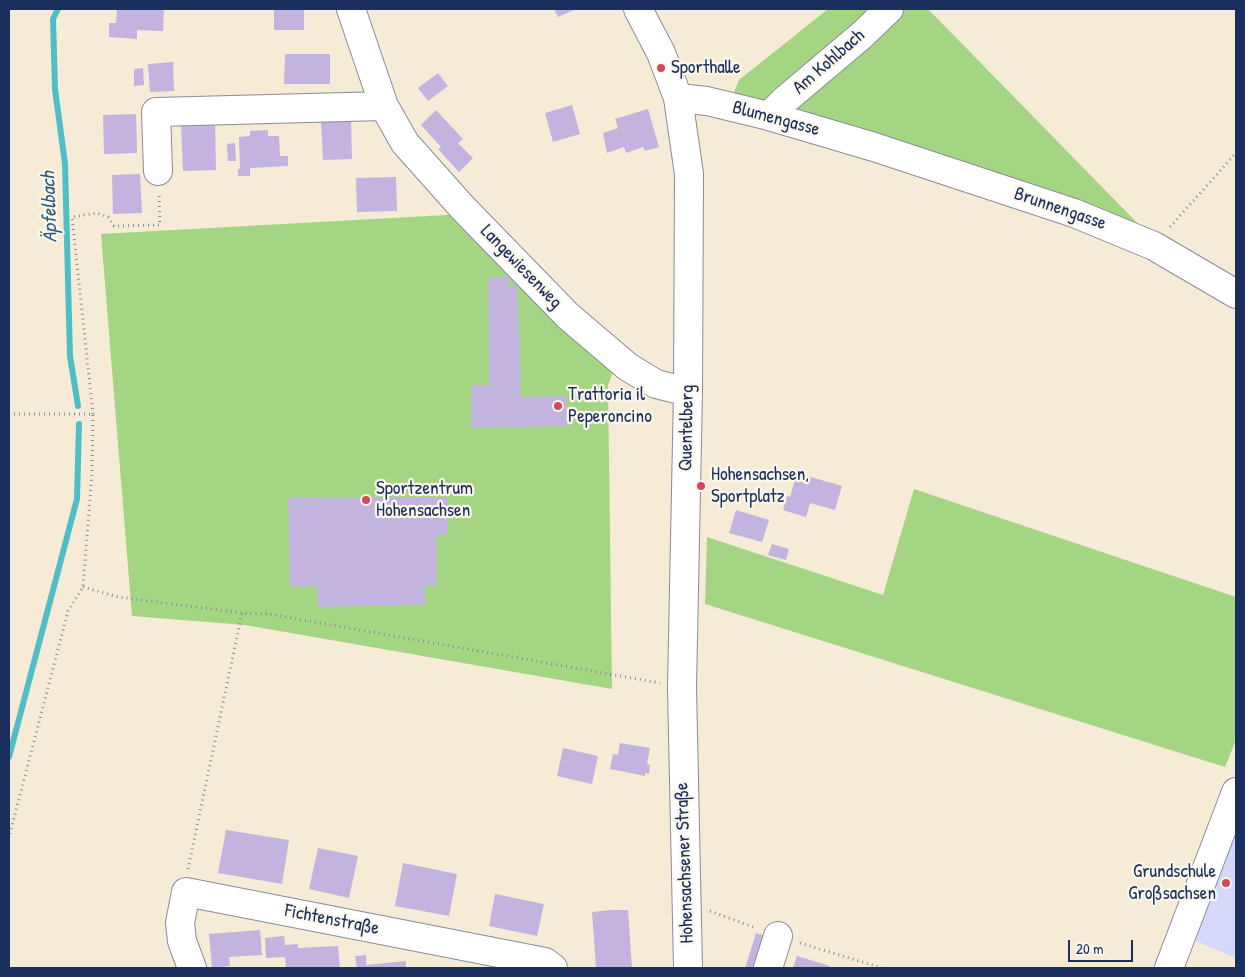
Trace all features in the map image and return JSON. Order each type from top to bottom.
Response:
[{"type":"street","name":"Langewiesenweg","points":[[351,9],[384,106],[405,143],[475,221],[568,316],[628,367],[656,384],[688,392]]},
{"type":"street","name":"Quentelberg","points":[[638,9],[661,52],[678,98],[689,174],[688,392],[682,687],[683,758]]},
{"type":"street","name":"Am Kohlbach","points":[[770,116],[785,100],[890,9]]},
{"type":"street","name":"Blumengasse","points":[[678,98],[707,101],[770,116],[874,147]]},
{"type":"street","points":[[158,171],[156,112],[384,106]]},
{"type":"street","name":"Brunnengasse","points":[[874,147],[1074,213],[1154,246],[1236,294]]},
{"type":"street","name":"Hohensachsener Straße","points":[[683,758],[688,968]]},
{"type":"street","points":[[1173,967],[1236,792]]},
{"type":"street","points":[[186,892],[180,923],[182,941],[192,968]]},
{"type":"street","name":"Fichtenstraße","points":[[186,892],[545,962],[553,968]]},
{"type":"street","points":[[768,968],[778,936]]},
{"type":"path","points":[[1154,246],[1236,153]]},
{"type":"path","points":[[9,837],[68,611],[83,587],[92,473],[93,414],[72,217],[97,214],[108,217],[114,226],[160,225],[158,171]]},
{"type":"path","points":[[9,414],[93,414]]},
{"type":"path","points":[[83,587],[118,597],[242,613],[269,614],[682,687]]},
{"type":"path","points":[[186,892],[188,869],[242,613]]},
{"type":"shaded area","name":"Grundschule Großsachsen","points":[[1236,825],[1236,958],[1195,941]]},
{"type":"green space","points":[[828,9],[928,9],[1147,233],[814,114],[723,119],[739,80]]},
{"type":"green space","name":"Sportzentrum Hohensachsen","points":[[483,213],[622,349],[608,385],[612,689],[245,625],[132,616],[101,234]]},
{"type":"green space","points":[[914,489],[1236,597],[1236,740],[1225,767],[705,604],[707,537],[883,595]]},
{"type":"building","points":[[117,9],[164,9],[163,31],[137,30],[137,39],[109,37],[109,23],[116,23]]},
{"type":"building","points":[[274,9],[304,9],[304,30],[274,30]]},
{"type":"building","points":[[554,9],[576,9],[558,17]]},
{"type":"building","points":[[285,54],[330,54],[330,84],[284,84]]},
{"type":"building","points":[[173,62],[174,91],[150,92],[148,64]]},
{"type":"building","points":[[143,68],[144,85],[134,86],[134,69]]},
{"type":"building","points":[[438,73],[448,86],[428,101],[418,88]]},
{"type":"building","points":[[572,105],[580,134],[553,142],[545,113]]},
{"type":"building","points":[[648,109],[659,147],[645,151],[643,147],[626,153],[624,147],[607,153],[603,133],[618,128],[615,119]]},
{"type":"building","points":[[436,110],[463,139],[458,143],[473,158],[459,172],[438,149],[441,147],[421,125]]},
{"type":"building","points":[[136,114],[137,153],[104,154],[103,115]]},
{"type":"building","points":[[351,120],[352,159],[323,160],[321,121]]},
{"type":"building","points":[[215,121],[216,170],[183,171],[181,122]]},
{"type":"building","points":[[268,130],[268,136],[279,136],[280,156],[288,156],[288,166],[250,168],[250,176],[238,176],[238,169],[240,169],[239,137],[250,136],[250,131]]},
{"type":"building","points":[[235,143],[236,161],[228,161],[227,144]]},
{"type":"building","points":[[140,174],[142,213],[113,214],[112,175]]},
{"type":"building","points":[[396,177],[397,211],[357,212],[356,178]]},
{"type":"building","points":[[509,276],[508,288],[517,285],[521,397],[567,396],[567,426],[471,428],[471,385],[489,385],[488,278]]},
{"type":"building","points":[[797,473],[842,486],[835,510],[810,503],[806,517],[783,510],[787,496],[790,497]]},
{"type":"building","points":[[448,497],[448,534],[437,535],[437,585],[425,586],[425,605],[318,607],[317,586],[290,587],[288,498]]},
{"type":"building","points":[[736,510],[769,520],[762,542],[729,533]]},
{"type":"building","points":[[772,544],[789,549],[786,560],[768,555]]},
{"type":"building","points":[[620,743],[650,748],[647,764],[650,765],[649,774],[645,773],[645,776],[610,769],[613,754],[618,755]]},
{"type":"building","points":[[563,748],[598,756],[592,784],[557,776]]},
{"type":"building","points":[[226,830],[289,840],[282,884],[218,873]]},
{"type":"building","points":[[318,848],[358,856],[349,898],[309,889]]},
{"type":"building","points":[[403,863],[457,874],[449,916],[395,906]]},
{"type":"building","points":[[495,894],[544,904],[537,936],[489,926]]},
{"type":"building","points":[[628,910],[632,968],[596,968],[592,912]]},
{"type":"building","points":[[260,930],[262,955],[229,957],[230,966],[212,968],[209,934]]},
{"type":"building","points":[[756,933],[773,939],[764,968],[745,968]]},
{"type":"building","points":[[284,936],[285,945],[298,944],[298,948],[338,946],[340,968],[286,968],[285,957],[266,958],[265,938]]},
{"type":"building","points":[[366,955],[366,965],[406,961],[406,968],[357,968],[355,956]]},
{"type":"building","points":[[797,956],[830,966],[829,968],[793,968]]},
{"type":"waterway","name":"Äpfelbach","points":[[58,9],[53,19],[55,89],[65,164],[70,356],[78,406]]},
{"type":"waterway","name":"Äpfelbach","points":[[9,757],[77,499],[79,424]]},
{"type":"place","name":"Sporthalle","points":[[661,68]]},
{"type":"place","name":"Trattoria il Peperoncino","points":[[558,406]]},
{"type":"place","name":"Hohensachsen, Sportplatz","points":[[701,486]]},
{"type":"place","name":"Sportzentrum Hohensachsen","points":[[366,500]]},
{"type":"place","name":"Grundschule Großsachsen","points":[[1226,883]]}]
